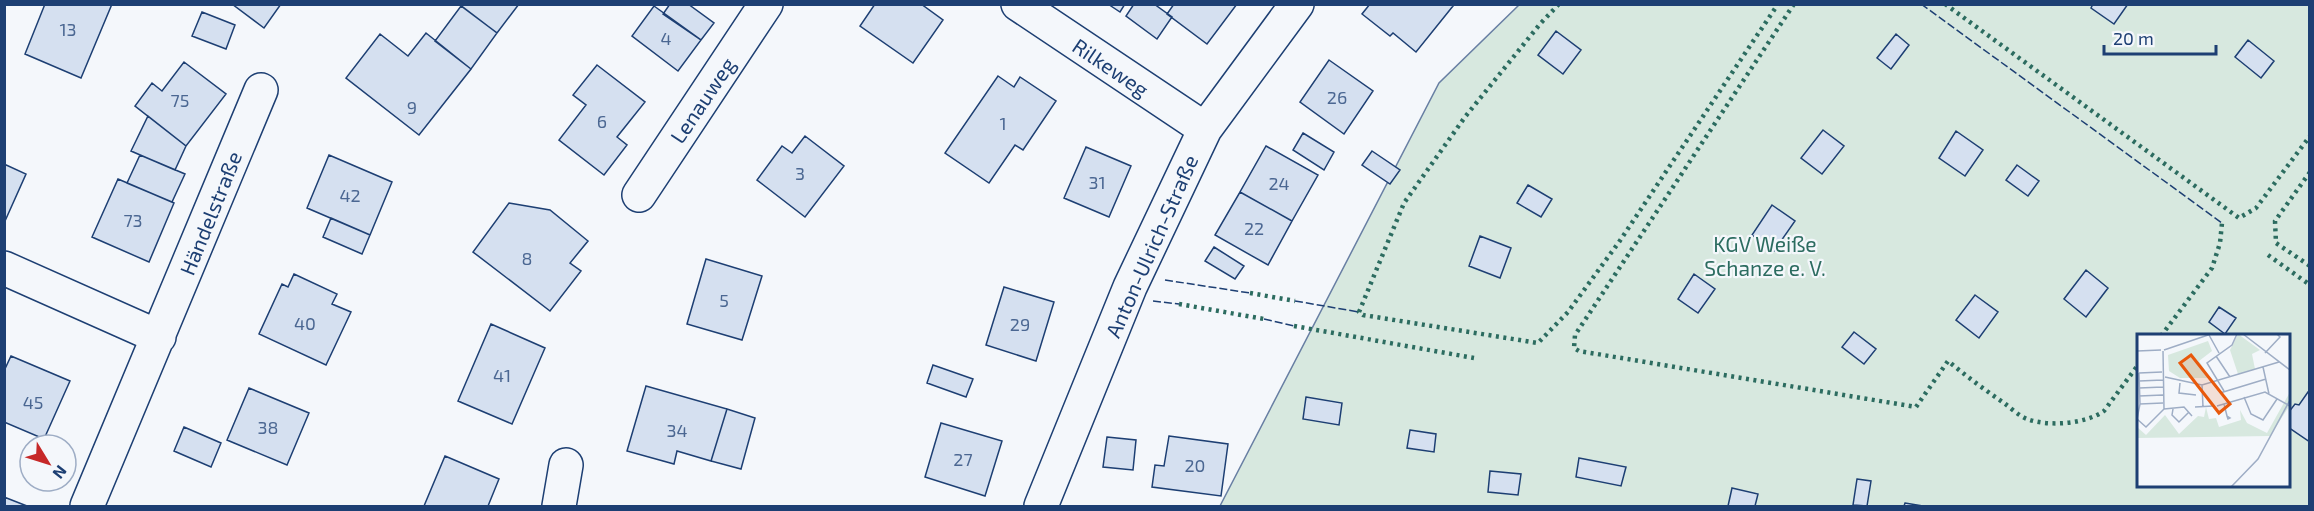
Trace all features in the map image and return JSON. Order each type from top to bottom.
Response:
[{"type":"street","name":"Lenauweg","points":[[639,195],[766,4]]},
{"type":"street","name":"Rilkeweg","points":[[1018,4],[1205,129]]},
{"type":"street","name":"Anton-Ulrich-Straße","points":[[1041,507],[1130,287],[1205,129],[1297,4]]},
{"type":"street","name":"Händelstraße","points":[[87,507],[261,90]]},
{"type":"street","points":[[4,268],[159,337]]},
{"type":"street","points":[[559,507],[566,465]]},
{"type":"green space","name":"KGV Weiße Schanze e. V.","points":[[1519,5],[2309,5],[2309,506],[1220,506],[1439,83]]},
{"type":"building","points":[[45,4],[112,4],[81,78],[25,54]]},
{"type":"building","points":[[232,4],[281,4],[264,28]]},
{"type":"building","points":[[459,4],[519,4],[497,33]]},
{"type":"building","points":[[670,4],[688,4],[714,23],[701,40],[663,14]]},
{"type":"building","points":[[875,4],[921,4],[943,20],[913,63],[860,26]]},
{"type":"building","points":[[1108,4],[1125,4],[1120,12]]},
{"type":"building","points":[[1134,4],[1154,4],[1172,17],[1157,39],[1126,16]]},
{"type":"building","points":[[1174,4],[1237,4],[1207,44],[1167,14]]},
{"type":"building","points":[[1370,4],[1451,4],[1453,6],[1416,52],[1393,33],[1390,36],[1362,14]]},
{"type":"building","points":[[2093,4],[2128,4],[2114,24],[2091,8]]},
{"type":"building","points":[[461,6],[497,33],[471,69],[435,41]]},
{"type":"building","points":[[654,6],[701,40],[678,71],[632,36]]},
{"type":"building","points":[[202,12],[235,25],[226,49],[192,36]]},
{"type":"building","points":[[1556,31],[1581,50],[1563,74],[1538,55]]},
{"type":"building","points":[[426,33],[471,69],[419,135],[346,78],[380,34],[408,56]]},
{"type":"building","points":[[1896,34],[1909,45],[1891,69],[1877,58]]},
{"type":"building","points":[[2248,40],[2274,61],[2261,78],[2235,57]]},
{"type":"building","points":[[1329,60],[1373,91],[1344,134],[1300,102]]},
{"type":"building","points":[[184,62],[226,94],[186,146],[135,106],[152,83],[162,91]]},
{"type":"building","points":[[597,65],[645,102],[617,137],[627,145],[604,175],[559,140],[586,105],[573,95]]},
{"type":"building","points":[[998,76],[1014,87],[1020,77],[1056,101],[1023,150],[1015,145],[989,183],[945,153]]},
{"type":"building","points":[[148,116],[186,146],[175,170],[131,151]]},
{"type":"building","points":[[1823,130],[1844,146],[1822,174],[1801,158]]},
{"type":"building","points":[[1956,131],[1983,150],[1965,176],[1939,158]]},
{"type":"building","points":[[1303,133],[1334,152],[1324,170],[1293,150]]},
{"type":"building","points":[[805,136],[844,166],[805,217],[757,180],[782,146],[792,153]]},
{"type":"building","points":[[1266,146],[1318,175],[1292,221],[1240,192]]},
{"type":"building","points":[[1086,147],[1131,166],[1109,217],[1064,198]]},
{"type":"building","points":[[1372,151],[1400,170],[1390,184],[1362,165]]},
{"type":"building","points":[[140,155],[185,174],[172,202],[127,183]]},
{"type":"building","points":[[329,155],[392,182],[370,235],[307,208]]},
{"type":"building","points":[[4,164],[26,174],[5,221],[4,221]]},
{"type":"building","points":[[2017,165],[2039,181],[2028,196],[2006,180]]},
{"type":"building","points":[[118,179],[174,203],[149,262],[92,237]]},
{"type":"building","points":[[1528,185],[1552,199],[1541,217],[1517,203]]},
{"type":"building","points":[[1240,192],[1292,221],[1268,265],[1215,235]]},
{"type":"building","points":[[509,203],[550,210],[588,241],[570,263],[581,271],[550,311],[473,252]]},
{"type":"building","points":[[1772,205],[1795,221],[1774,251],[1752,235]]},
{"type":"building","points":[[331,218],[370,235],[362,254],[323,237]]},
{"type":"building","points":[[1480,236],[1511,248],[1500,278],[1469,266]]},
{"type":"building","points":[[1214,247],[1244,266],[1235,279],[1205,261]]},
{"type":"building","points":[[706,259],[762,276],[742,340],[687,324]]},
{"type":"building","points":[[2086,270],[2108,288],[2086,317],[2064,299]]},
{"type":"building","points":[[294,274],[337,294],[332,304],[351,312],[326,365],[259,334],[282,284],[288,287]]},
{"type":"building","points":[[1694,274],[1715,289],[1698,313],[1678,299]]},
{"type":"building","points":[[1004,287],[1054,302],[1036,361],[986,345]]},
{"type":"building","points":[[1975,295],[1998,312],[1979,338],[1956,320]]},
{"type":"building","points":[[2219,307],[2236,318],[2225,334],[2209,322]]},
{"type":"building","points":[[491,324],[545,348],[512,424],[458,401]]},
{"type":"building","points":[[1854,332],[1876,349],[1864,364],[1842,347]]},
{"type":"building","points":[[11,356],[70,381],[47,433],[30,433],[4,422],[4,371]]},
{"type":"building","points":[[933,365],[973,379],[966,397],[927,383]]},
{"type":"building","points":[[646,386],[727,409],[711,461],[677,451],[674,464],[627,451]]},
{"type":"building","points":[[249,388],[309,413],[287,465],[227,440]]},
{"type":"building","points":[[2308,392],[2310,393],[2310,442],[2290,428],[2290,410],[2295,404],[2299,405]]},
{"type":"building","points":[[1306,397],[1342,403],[1339,425],[1303,419]]},
{"type":"building","points":[[727,409],[755,418],[741,469],[711,461]]},
{"type":"building","points":[[941,423],[1002,441],[985,496],[925,477]]},
{"type":"building","points":[[184,427],[221,443],[211,467],[174,451]]},
{"type":"building","points":[[1410,430],[1436,434],[1434,452],[1407,448]]},
{"type":"building","points":[[1169,436],[1228,444],[1221,496],[1152,487],[1155,465],[1164,466]]},
{"type":"building","points":[[1107,437],[1136,440],[1133,470],[1103,467]]},
{"type":"building","points":[[445,456],[499,479],[488,506],[424,506]]},
{"type":"building","points":[[1579,458],[1626,467],[1621,486],[1576,477]]},
{"type":"building","points":[[1490,471],[1521,474],[1518,495],[1488,492]]},
{"type":"building","points":[[1857,479],[1871,481],[1867,506],[1853,505]]},
{"type":"building","points":[[1732,488],[1758,494],[1755,506],[1728,506]]},
{"type":"building","points":[[4,497],[27,506],[4,506]]},
{"type":"building","points":[[1905,503],[1923,506],[1904,506]]},
{"type":"hedge","points":[[1559,4],[1540,24],[1465,117],[1404,203],[1359,312],[1363,315],[1538,343],[1568,312],[1619,242],[1778,4]]},
{"type":"hedge","points":[[1794,4],[1575,335],[1574,348],[1579,351],[1916,407],[1948,361],[2021,416],[2046,423],[2067,423],[2087,419],[2104,411],[2137,366]]},
{"type":"hedge","points":[[1945,4],[2239,218],[2256,208],[2310,136]]},
{"type":"hedge","points":[[2310,172],[2275,221],[2276,243],[2310,266]]},
{"type":"hedge","points":[[2162,334],[2212,268],[2220,243],[2222,223]]},
{"type":"hedge","points":[[2268,255],[2310,285]]},
{"type":"hedge","points":[[1250,293],[1295,301]]},
{"type":"hedge","points":[[1179,304],[1264,319]]},
{"type":"hedge","points":[[1294,326],[1474,358]]},
{"type":"fence","points":[[1921,4],[2222,223]]},
{"type":"fence","points":[[1165,280],[1250,293]]},
{"type":"fence","points":[[1153,301],[1179,304]]},
{"type":"fence","points":[[1295,301],[1359,312]]},
{"type":"fence","points":[[1264,319],[1294,326]]}]
